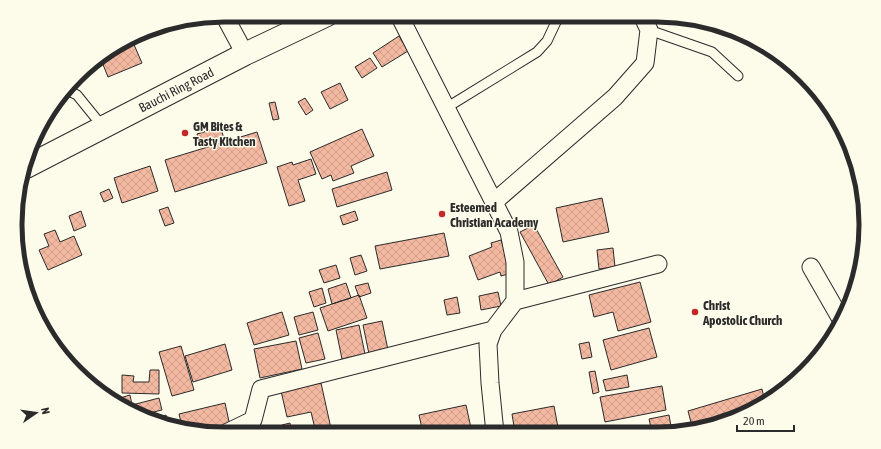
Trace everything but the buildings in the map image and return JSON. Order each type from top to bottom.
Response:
[{"type":"main road","name":"Bauchi Ring Road","points":[[31,164],[310,22]]},
{"type":"street","points":[[228,22],[245,54]]},
{"type":"street","points":[[403,22],[509,232],[515,262],[515,301],[493,330],[488,344],[494,427]]},
{"type":"street","points":[[494,202],[616,97],[645,63],[645,22]]},
{"type":"street","points":[[515,301],[658,264]]},
{"type":"street","points":[[811,267],[838,314]]},
{"type":"street","points":[[238,427],[253,420],[261,389],[493,330]]},
{"type":"lane","points":[[446,108],[537,52],[547,41],[556,22]]},
{"type":"lane","points":[[645,22],[712,52],[738,76]]},
{"type":"lane","points":[[71,92],[76,95],[103,127]]},
{"type":"place","name":"GM Bites & Tasty Kitchen","points":[[185,133]]},
{"type":"place","name":"Esteemed Christian Academy","points":[[442,214]]},
{"type":"place","name":"Christ Apostolic Church","points":[[695,312]]}]
